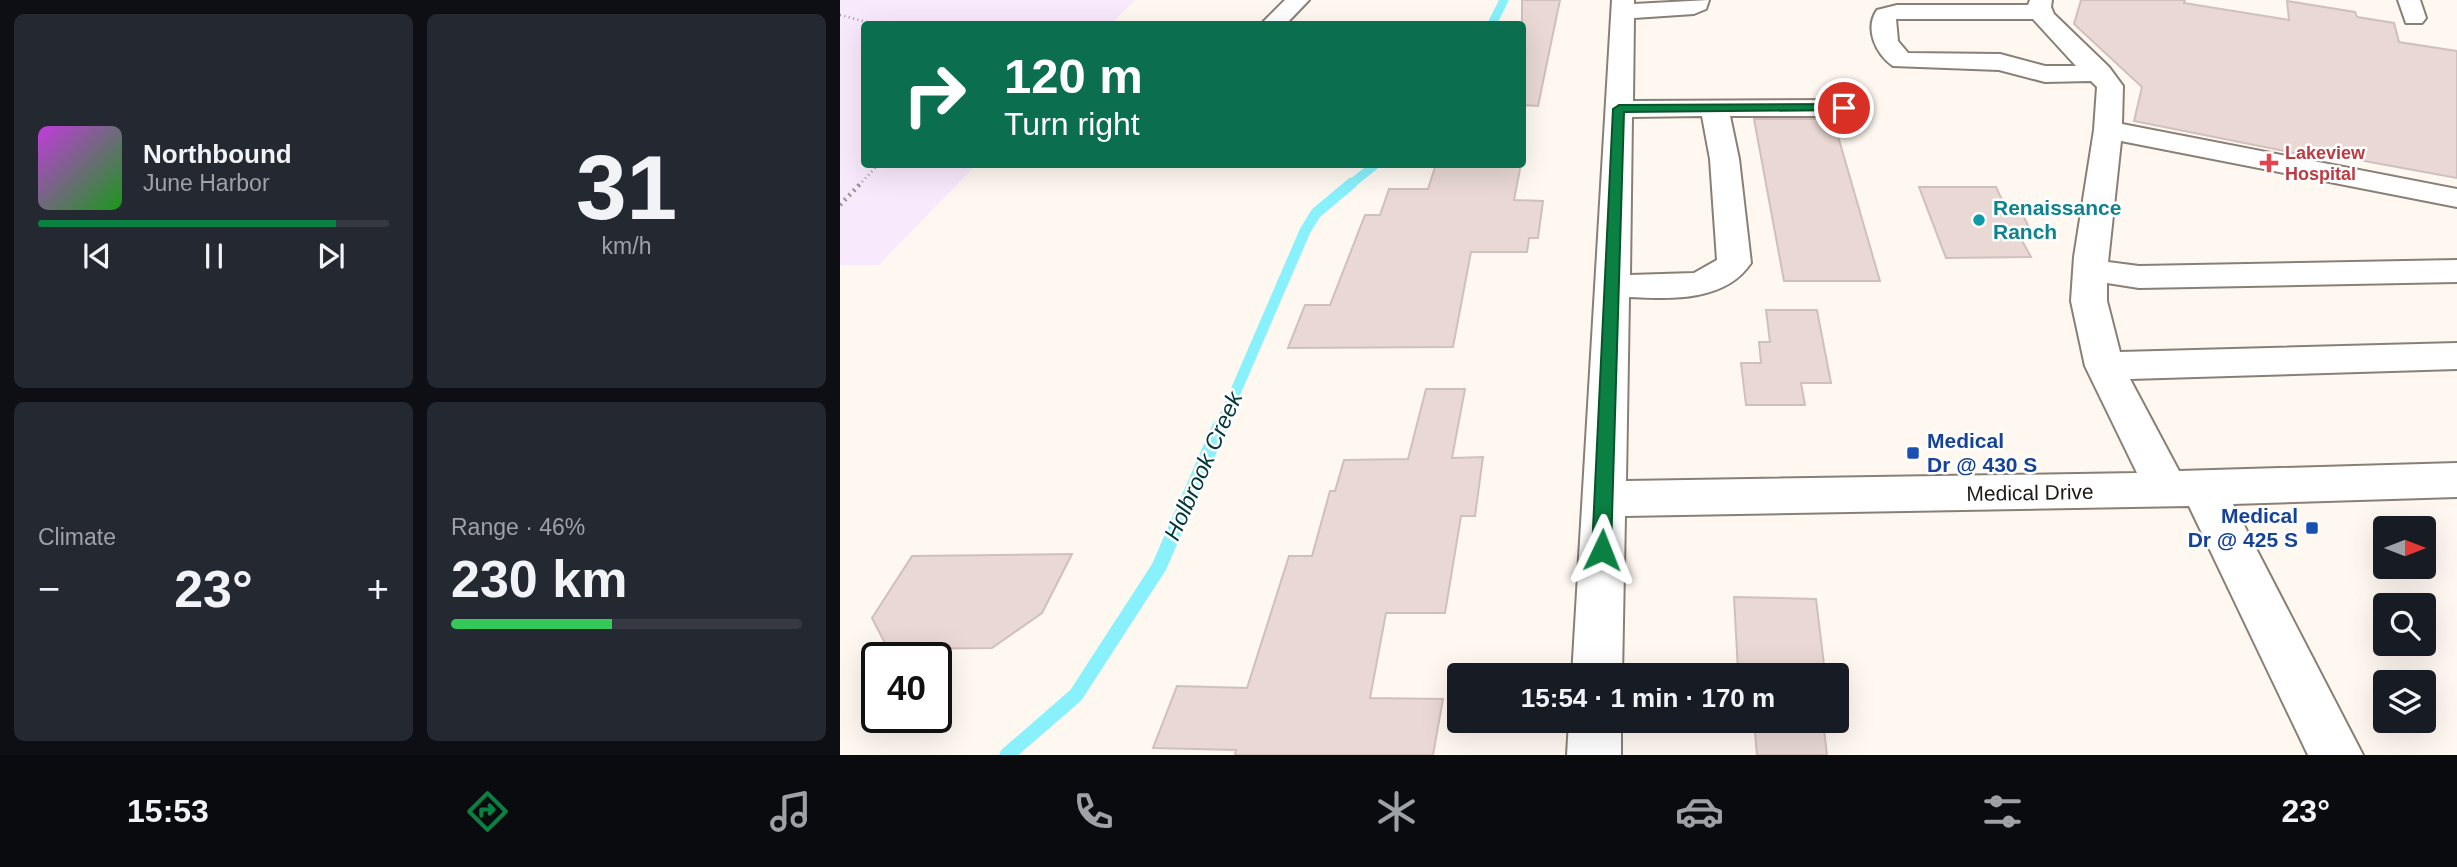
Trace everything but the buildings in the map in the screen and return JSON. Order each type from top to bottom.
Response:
[{"type":"street","points":[[1276,21],[1298,0]]},
{"type":"street","points":[[1598,663],[1623,6],[1694,7],[1698,0]]},
{"type":"street","points":[[2100,73],[2045,75],[2000,62],[1902,61],[1893,55],[1881,25],[1885,15],[1897,12],[2040,6],[2100,73],[2110,86],[2108,130],[2090,270],[2089,302],[2104,366],[2185,489],[2336,755]]},
{"type":"street","points":[[1612,286],[1695,285],[1725,275],[1734,263],[1721,140],[1717,115],[1713,108]]},
{"type":"street","points":[[1619,109],[1844,108]]},
{"type":"street","points":[[2108,130],[2457,198]]},
{"type":"street","points":[[2090,270],[2138,277],[2457,271]]},
{"type":"street","points":[[2104,366],[2457,356]]},
{"type":"street","name":"Medical Drive","points":[[1604,500],[1656,497],[1937,496],[2457,480]]},
{"type":"street","points":[[1594,755],[1595,733]]},
{"type":"path","points":[[840,15],[862,21]]},
{"type":"path","points":[[840,205],[875,168]]},
{"type":"shaded area","points":[[840,0],[1135,0],[1114,21],[861,21],[861,168],[973,168],[879,265],[840,265]]},
{"type":"waterway","name":"Holbrook Creek","points":[[1494,21],[1504,0]]},
{"type":"waterway","name":"Holbrook Creek","points":[[1350,185],[1371,168]]},
{"type":"waterway","name":"Holbrook Creek","points":[[1219,430],[1305,231],[1316,213],[1352,183]]},
{"type":"waterway","name":"Holbrook Creek","points":[[1007,755],[1076,695],[1159,567],[1219,428]]},
{"type":"place","name":"Lakeview Hospital","points":[[2269,163]]},
{"type":"place","name":"Renaissance Ranch","points":[[1979,220]]},
{"type":"place","name":"Medical Dr @ 430 S","points":[[1913,453]]},
{"type":"place","name":"Medical Dr @ 425 S","points":[[2312,528]]},
{"type":"route","points":[[1602,550],[1619,109],[1844,108]]}]
